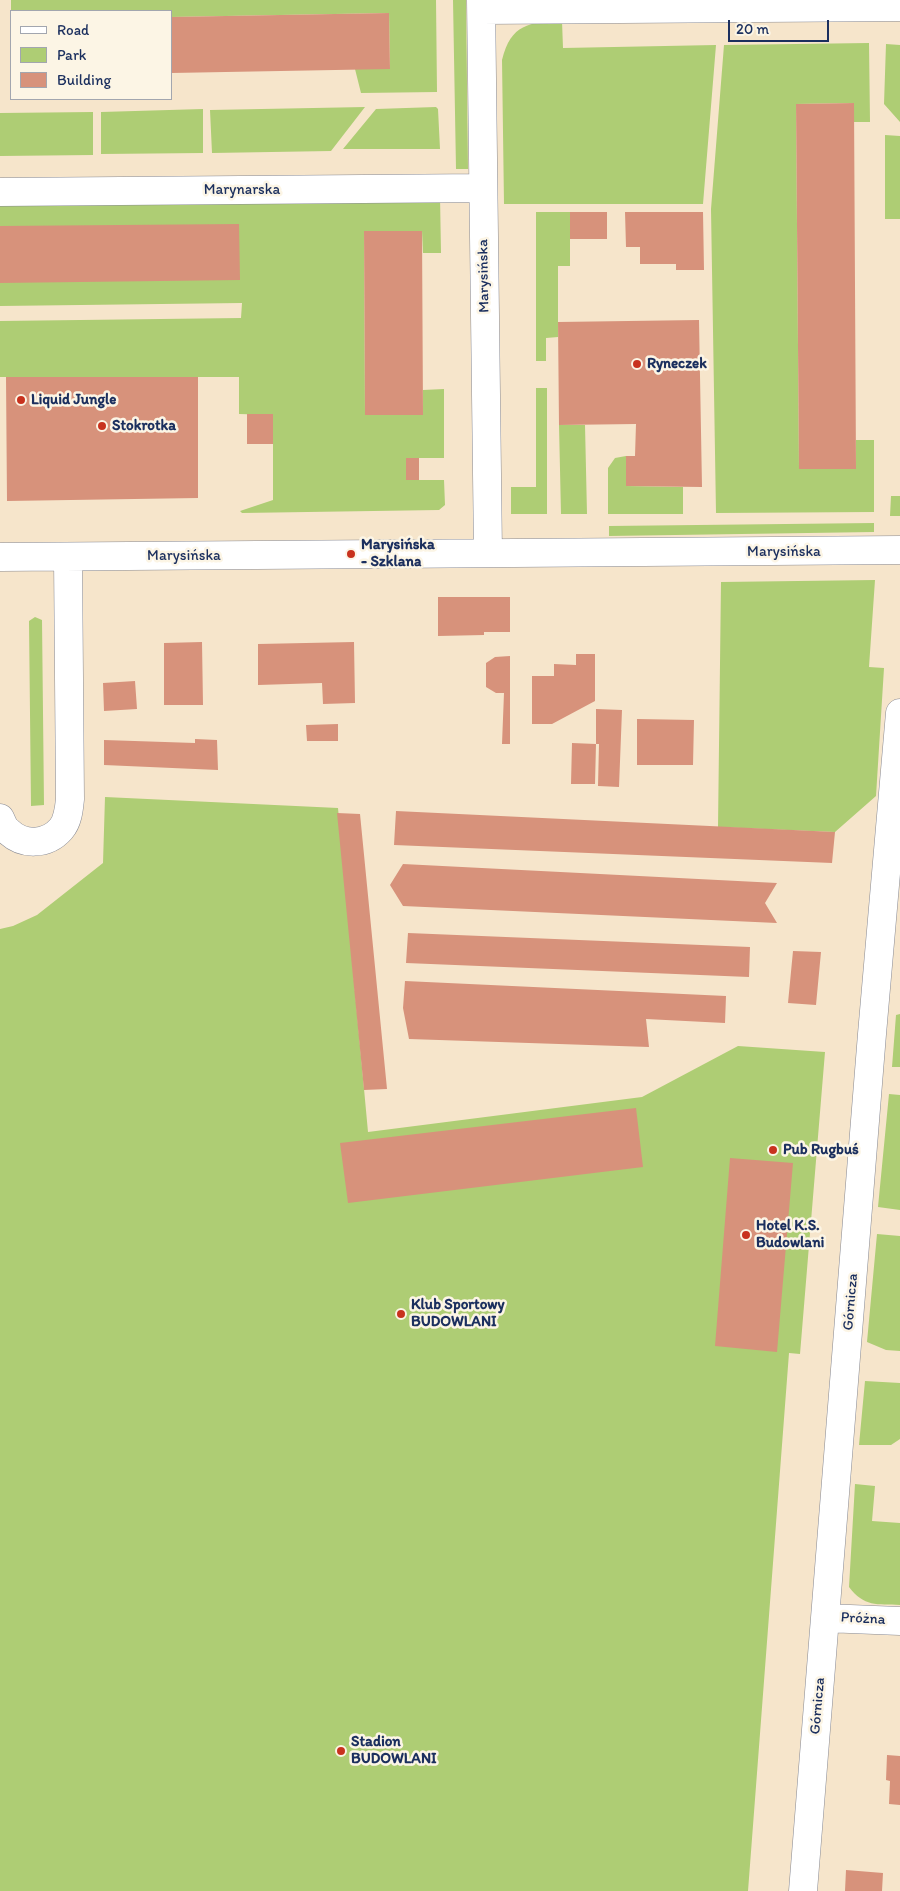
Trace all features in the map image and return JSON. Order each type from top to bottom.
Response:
[{"type":"street","points":[[482,5],[900,7]]},
{"type":"street","name":"Marysińska","points":[[482,5],[488,552]]},
{"type":"street","name":"Marynarska","points":[[0,192],[483,188]]},
{"type":"street","name":"Marysińska","points":[[0,557],[900,550]]},
{"type":"street","points":[[0,818],[6,830],[16,838],[27,842],[38,842],[51,837],[61,828],[68,815],[70,799],[68,557]]},
{"type":"street","name":"Górnicza","points":[[803,1891],[900,713]]},
{"type":"street","name":"Próżna","points":[[825,1618],[900,1621]]},
{"type":"green space","points":[[11,0],[436,0],[437,92],[361,93],[355,69],[390,69],[389,13],[172,17],[172,10],[11,10]]},
{"type":"green space","points":[[453,0],[466,0],[468,169],[456,169]]},
{"type":"green space","points":[[562,21],[563,48],[716,45],[703,204],[504,204],[502,60],[511,39],[523,27],[540,22]]},
{"type":"green space","points":[[869,43],[870,122],[854,122],[853,103],[796,104],[799,468],[856,468],[856,440],[874,440],[874,512],[716,513],[711,209],[724,45]]},
{"type":"green space","points":[[886,44],[900,45],[900,122],[884,104]]},
{"type":"green space","points":[[365,107],[331,151],[212,153],[210,110]]},
{"type":"green space","points":[[436,107],[438,109],[440,149],[343,149],[376,109]]},
{"type":"green space","points":[[203,109],[203,153],[101,154],[101,112]]},
{"type":"green space","points":[[93,112],[93,155],[0,156],[0,113]]},
{"type":"green space","points":[[885,135],[900,136],[900,219],[885,219]]},
{"type":"green space","points":[[440,196],[441,253],[423,253],[422,231],[364,232],[365,415],[423,415],[423,390],[444,389],[444,458],[407,458],[407,480],[444,480],[445,505],[439,510],[242,513],[240,511],[273,500],[273,415],[239,414],[239,377],[0,377],[0,321],[241,318],[242,303],[0,306],[0,203]]},
{"type":"green space","points":[[536,212],[570,212],[570,266],[558,266],[558,337],[546,338],[546,361],[536,361]]},
{"type":"green space","points":[[536,388],[547,388],[547,514],[511,514],[511,487],[536,487]]},
{"type":"green space","points":[[559,425],[585,425],[587,514],[561,514]]},
{"type":"green space","points":[[626,456],[626,486],[683,487],[683,514],[608,514],[608,468],[615,458]]},
{"type":"green space","points":[[891,496],[900,496],[900,516],[890,516]]},
{"type":"green space","points":[[874,523],[874,532],[609,536],[609,526]]},
{"type":"green space","points":[[875,580],[869,667],[884,668],[876,796],[835,832],[718,827],[721,582]]},
{"type":"green space","points":[[35,617],[42,620],[44,805],[31,806],[29,621]]},
{"type":"green space","name":"Klub Sportowy BUDOWLANI","points":[[105,797],[338,808],[368,1132],[642,1097],[738,1046],[825,1052],[800,1354],[789,1353],[748,1891],[0,1891],[0,929],[13,926],[37,915],[103,863]]},
{"type":"green space","points":[[900,1014],[900,1067],[892,1067],[896,1015]]},
{"type":"green space","points":[[889,1094],[900,1095],[900,1210],[878,1207]]},
{"type":"green space","points":[[877,1234],[900,1236],[900,1351],[886,1350],[867,1342]]},
{"type":"green space","points":[[865,1381],[900,1383],[900,1439],[891,1445],[859,1445]]},
{"type":"green space","points":[[855,1484],[875,1486],[872,1521],[900,1523],[900,1605],[878,1604],[866,1601],[849,1587]]},
{"type":"building","points":[[389,13],[390,69],[172,73],[172,17]]},
{"type":"building","points":[[854,103],[856,469],[799,469],[796,104]]},
{"type":"building","points":[[570,212],[607,212],[607,239],[570,239]]},
{"type":"building","points":[[625,212],[703,212],[704,270],[676,270],[676,264],[640,264],[640,247],[626,247]]},
{"type":"building","points":[[239,224],[240,280],[0,283],[0,226]]},
{"type":"building","points":[[364,231],[422,231],[423,415],[365,415]]},
{"type":"building","points":[[699,320],[702,487],[626,486],[626,456],[635,456],[636,424],[559,425],[558,322]]},
{"type":"building","name":"Stokrotka","points":[[6,377],[198,377],[198,498],[7,501]]},
{"type":"building","points":[[247,414],[273,414],[273,444],[247,444]]},
{"type":"building","points":[[406,458],[419,458],[419,480],[406,480]]},
{"type":"building","points":[[438,597],[510,597],[510,632],[484,632],[484,635],[438,636]]},
{"type":"building","points":[[202,642],[203,705],[164,705],[164,643]]},
{"type":"building","points":[[354,642],[355,703],[323,704],[322,683],[258,685],[258,644]]},
{"type":"building","points":[[576,654],[595,654],[595,701],[552,724],[532,724],[532,676],[554,676],[554,664],[576,665]]},
{"type":"building","points":[[510,656],[510,744],[502,744],[504,693],[496,693],[486,687],[486,663],[495,657]]},
{"type":"building","points":[[135,681],[137,709],[104,711],[103,683]]},
{"type":"building","points":[[596,709],[622,710],[619,787],[598,786],[599,744],[596,744]]},
{"type":"building","points":[[637,719],[694,720],[693,765],[637,765]]},
{"type":"building","points":[[338,724],[338,741],[307,741],[306,725]]},
{"type":"building","points":[[195,739],[217,740],[218,770],[104,765],[104,740],[195,743]]},
{"type":"building","points":[[572,743],[596,744],[595,784],[571,784]]},
{"type":"building","points":[[396,811],[835,832],[832,863],[394,845]]},
{"type":"building","points":[[337,813],[360,814],[387,1089],[364,1090]]},
{"type":"building","points":[[403,864],[777,883],[765,903],[777,923],[403,906],[390,885]]},
{"type":"building","points":[[408,933],[750,947],[749,977],[406,963]]},
{"type":"building","points":[[793,951],[821,952],[816,1005],[788,1003]]},
{"type":"building","points":[[405,981],[726,996],[725,1023],[646,1019],[649,1047],[409,1039],[403,1008]]},
{"type":"building","points":[[636,1108],[643,1167],[348,1203],[340,1143]]},
{"type":"building","points":[[730,1158],[793,1163],[777,1352],[715,1346]]},
{"type":"building","points":[[887,1755],[900,1756],[900,1805],[889,1804],[890,1781],[886,1780]]},
{"type":"building","points":[[846,1870],[883,1873],[882,1891],[845,1891]]},
{"type":"place","name":"Ryneczek","points":[[637,364]]},
{"type":"place","name":"Liquid Jungle","points":[[21,400]]},
{"type":"place","name":"Stokrotka","points":[[102,426]]},
{"type":"place","name":"Marysińska - Szklana","points":[[351,554]]},
{"type":"place","name":"Pub Rugbuś","points":[[773,1150]]},
{"type":"place","name":"Hotel K.S. Budowlani","points":[[746,1235]]},
{"type":"place","name":"Klub Sportowy BUDOWLANI","points":[[401,1314]]},
{"type":"place","name":"Stadion BUDOWLANI","points":[[341,1751]]}]
